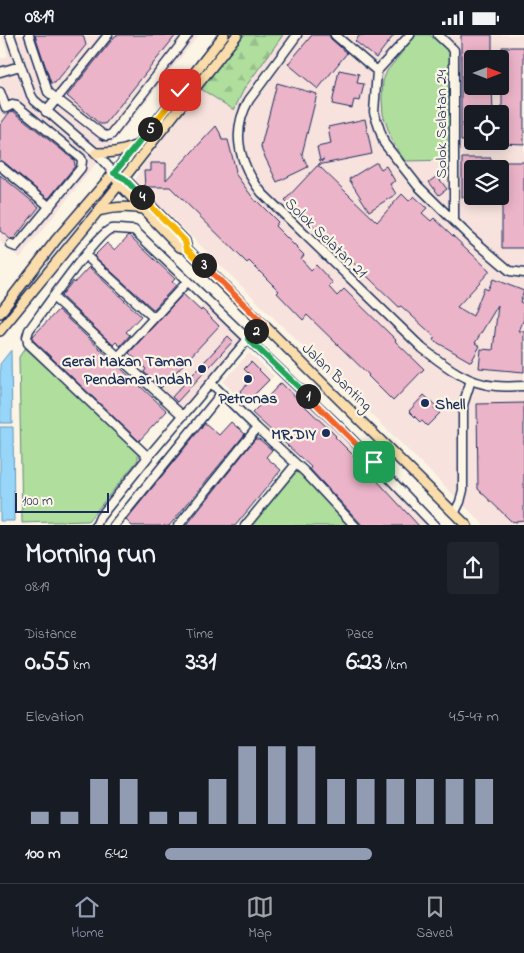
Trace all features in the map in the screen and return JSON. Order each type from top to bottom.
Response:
[{"type":"main road","points":[[0,313],[56,240],[137,145],[224,35]]},
{"type":"main road","points":[[0,331],[237,35]]},
{"type":"main road","points":[[96,153],[124,151],[137,145]]},
{"type":"main road","name":"Jalan Banting","points":[[114,173],[143,209],[180,247],[187,249],[467,525]]},
{"type":"main road","name":"Jalan Banting","points":[[121,181],[185,241],[187,249]]},
{"type":"main road","points":[[98,211],[122,206],[143,209]]},
{"type":"street","points":[[10,35],[34,101],[96,153],[114,173]]},
{"type":"street","points":[[29,35],[48,92],[106,136],[111,135],[188,35]]},
{"type":"street","points":[[97,35],[100,44]]},
{"type":"street","points":[[46,112],[108,35]]},
{"type":"street","name":"Solok Selatan 21","points":[[297,35],[249,100],[244,110],[238,139],[243,161],[255,184],[262,193],[422,348],[449,368],[471,380],[494,386],[524,386]]},
{"type":"street","points":[[335,35],[377,71]]},
{"type":"street","points":[[410,35],[377,71],[374,111],[384,143],[418,186],[477,243],[510,271],[524,273]]},
{"type":"street","name":"Solok Selatan 24","points":[[438,35],[454,50],[454,221]]},
{"type":"street","points":[[0,72],[20,66]]},
{"type":"street","points":[[0,92],[6,108],[12,105],[17,106],[82,161],[81,168],[50,207],[16,247],[11,245]]},
{"type":"street","points":[[0,166],[50,207]]},
{"type":"street","points":[[148,457],[28,343],[29,329],[102,234],[110,229],[134,230],[344,431],[435,525]]},
{"type":"street","points":[[85,255],[154,319]]},
{"type":"street","points":[[118,357],[187,281]]},
{"type":"street","points":[[53,297],[182,416]]},
{"type":"street","points":[[96,525],[100,517],[182,416],[248,339],[264,324]]},
{"type":"street","points":[[455,512],[463,490],[464,405],[471,380]]},
{"type":"street","points":[[211,383],[305,472],[355,525]]},
{"type":"street","points":[[114,525],[221,394]]},
{"type":"street","points":[[178,525],[257,428]]},
{"type":"street","points":[[245,525],[296,464]]},
{"type":"shaded area","points":[[2,35],[199,35],[20,258],[0,242],[0,59],[8,56]]},
{"type":"shaded area","points":[[244,35],[524,35],[524,525],[484,525],[135,181],[141,168]]},
{"type":"shaded area","points":[[205,302],[245,340],[183,413],[139,373]]},
{"type":"shaded area","points":[[249,353],[274,376],[247,405],[223,382]]},
{"type":"shaded area","points":[[284,377],[432,525],[393,525],[320,451],[265,399]]},
{"type":"green space","points":[[244,35],[283,35],[244,89],[234,110],[201,89]]},
{"type":"green space","points":[[416,35],[430,35],[450,53],[450,160],[405,161],[392,141],[383,114],[383,81],[387,71]]},
{"type":"green space","points":[[25,348],[138,451],[138,460],[88,521],[22,523],[19,357]]},
{"type":"green space","points":[[302,472],[351,525],[250,525],[293,473]]},
{"type":"water","points":[[11,350],[12,423],[0,423],[0,364]]},
{"type":"water","points":[[0,427],[13,427],[14,521],[0,521]]},
{"type":"building","points":[[35,35],[83,35],[86,45],[55,83],[51,83]]},
{"type":"building","points":[[116,35],[176,35],[105,124],[100,124],[67,96]]},
{"type":"building","points":[[312,35],[329,35],[347,53],[318,89],[288,64]]},
{"type":"building","points":[[360,35],[394,35],[376,58],[355,41]]},
{"type":"building","points":[[461,35],[492,35],[492,50],[464,50],[464,95],[492,95],[493,105],[464,105],[464,141],[461,141]]},
{"type":"building","points":[[502,47],[524,47],[524,144],[509,143],[509,105],[502,105],[502,95],[509,95],[509,50],[502,50]]},
{"type":"building","points":[[339,70],[359,74],[357,83],[364,84],[360,101],[354,100],[352,108],[332,104]]},
{"type":"building","points":[[277,83],[317,94],[302,154],[308,167],[277,182],[261,146]]},
{"type":"building","points":[[13,111],[74,160],[75,166],[49,198],[0,160],[0,125],[9,113]]},
{"type":"building","points":[[365,119],[372,154],[318,165],[324,159],[320,161],[317,147],[331,144],[328,127]]},
{"type":"building","points":[[216,126],[222,140],[228,140],[236,171],[234,172],[256,202],[278,222],[275,226],[304,255],[301,259],[311,270],[316,265],[333,283],[329,287],[337,296],[344,289],[424,369],[393,401],[307,315],[303,320],[277,293],[279,291],[249,261],[247,263],[170,187],[145,187],[144,171],[151,171],[151,163],[166,163],[166,180]]},
{"type":"building","points":[[462,158],[491,158],[491,160],[464,160],[464,197],[462,197]]},
{"type":"building","points":[[509,162],[524,162],[524,248],[502,248],[502,205],[509,205]]},
{"type":"building","points":[[375,163],[381,169],[386,166],[395,181],[390,184],[396,194],[369,211],[349,179]]},
{"type":"building","points":[[317,166],[377,222],[402,194],[409,201],[414,196],[427,208],[422,213],[431,221],[434,218],[489,270],[457,307],[473,316],[484,288],[488,290],[493,279],[524,291],[520,302],[524,304],[524,319],[519,331],[524,331],[524,372],[479,368],[481,349],[493,350],[498,305],[475,343],[480,346],[471,362],[433,340],[435,337],[401,306],[399,307],[285,200]]},
{"type":"building","points":[[0,175],[39,207],[13,240],[0,231]]},
{"type":"building","points":[[437,176],[447,189],[439,195],[429,182]]},
{"type":"building","points":[[129,235],[175,279],[172,282],[176,285],[154,309],[94,256],[107,243],[115,250]]},
{"type":"building","points":[[89,267],[141,316],[126,332],[130,335],[120,346],[116,342],[113,345],[61,296],[73,281],[74,283]]},
{"type":"building","points":[[183,294],[219,326],[161,388],[144,372],[146,369],[129,353]]},
{"type":"building","points":[[58,310],[167,411],[139,441],[33,340],[33,336]]},
{"type":"building","name":"Gerai Makan Taman Pendamar Indah","points":[[228,336],[233,341],[177,402],[172,397]]},
{"type":"building","points":[[251,362],[269,380],[249,400],[240,392],[253,378],[244,369]]},
{"type":"building","points":[[281,383],[336,436],[418,525],[362,525],[310,469],[311,467],[252,413]]},
{"type":"building","points":[[424,395],[436,406],[434,408],[440,413],[427,426],[409,411]]},
{"type":"building","points":[[524,403],[524,520],[516,522],[511,521],[478,489],[477,404]]},
{"type":"building","points":[[231,422],[245,434],[170,525],[131,525],[126,520],[205,423],[219,435]]},
{"type":"building","points":[[255,439],[259,439],[272,450],[266,457],[281,470],[236,525],[187,525]]},
{"type":"place","name":"Gerai Makan Taman Pendamar Indah","points":[[202,369]]},
{"type":"place","name":"Petronas","points":[[248,379]]},
{"type":"place","name":"Shell","points":[[425,403]]},
{"type":"place","name":"MR.DIY","points":[[326,433]]},
{"type":"route","points":[[180,90],[114,173],[124,178],[185,241],[187,249],[264,324],[248,339],[374,462]]}]
